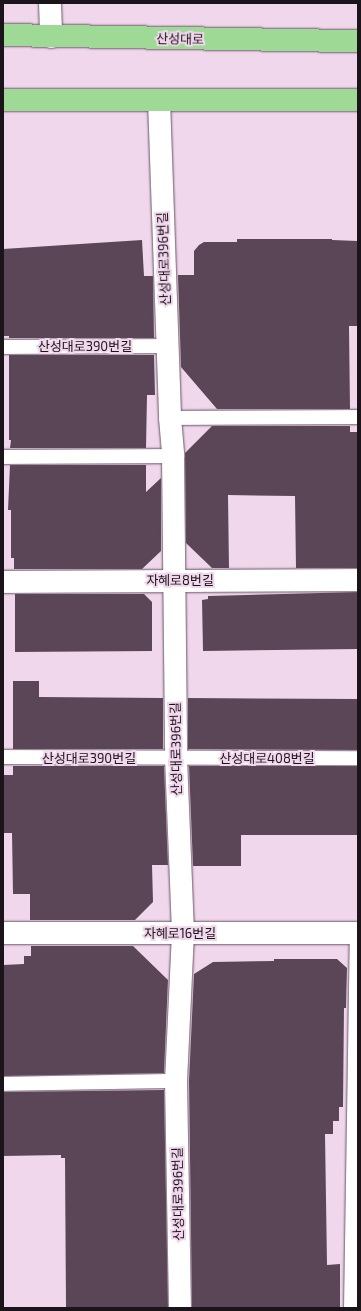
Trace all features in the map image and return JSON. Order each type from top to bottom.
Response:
[{"type":"main road","name":"산성대로","points":[[3,35],[358,41]]},
{"type":"main road","points":[[3,100],[358,100]]},
{"type":"street","points":[[50,3],[51,37]]},
{"type":"street","name":"산성대로396번길","points":[[159,100],[167,346],[173,456],[176,758],[183,933],[176,1081],[180,1308]]},
{"type":"street","name":"자혜로8번길","points":[[3,582],[358,580]]},
{"type":"street","name":"자혜로16번길","points":[[3,933],[358,932]]},
{"type":"lane","name":"산성대로390번길","points":[[3,346],[167,346]]},
{"type":"lane","points":[[170,418],[358,417]]},
{"type":"lane","points":[[3,457],[173,456]]},
{"type":"lane","name":"산성대로390번길","points":[[3,757],[176,758]]},
{"type":"lane","name":"산성대로408번길","points":[[176,758],[358,758]]},
{"type":"lane","name":"자혜로16번길","points":[[351,1308],[358,932]]},
{"type":"lane","points":[[3,1084],[176,1081]]},
{"type":"building","points":[[237,239],[332,239],[358,241],[358,326],[349,326],[350,409],[217,409],[181,367],[178,275],[194,275],[194,251],[199,245],[204,242],[237,242]]},
{"type":"building","points":[[142,240],[144,276],[153,276],[154,338],[9,338],[9,336],[3,336],[3,249]]},
{"type":"building","points":[[9,355],[154,355],[155,395],[147,395],[146,448],[10,448]]},
{"type":"building","points":[[212,426],[350,426],[350,432],[358,432],[358,568],[296,568],[295,496],[228,495],[229,568],[212,568],[186,543],[185,453]]},
{"type":"building","points":[[10,465],[146,465],[146,492],[161,478],[161,551],[142,569],[14,569],[14,558],[11,558],[11,510],[8,510]]},
{"type":"building","points":[[358,592],[358,649],[203,651],[202,600],[208,599],[208,596]]},
{"type":"building","points":[[15,594],[144,594],[152,602],[152,651],[15,652]]},
{"type":"building","points":[[13,681],[39,681],[39,697],[163,698],[163,749],[13,749]]},
{"type":"building","points":[[188,698],[358,699],[358,750],[188,749]]},
{"type":"building","points":[[13,766],[164,766],[168,865],[152,865],[153,902],[135,920],[30,920],[30,894],[13,894],[12,833],[3,833],[3,775],[13,775]]},
{"type":"building","points":[[189,766],[358,766],[358,835],[241,835],[241,866],[193,866]]},
{"type":"building","points":[[31,946],[133,946],[168,980],[164,1073],[3,1076],[3,965],[24,964],[24,956],[31,956]]},
{"type":"building","points":[[274,959],[337,959],[347,968],[346,1008],[344,1008],[343,1107],[339,1107],[339,1121],[333,1121],[333,1134],[325,1134],[327,1265],[340,1264],[340,1308],[192,1308],[189,1081],[194,974],[213,962],[274,961]]},
{"type":"building","points":[[164,1090],[168,1308],[66,1308],[65,1158],[61,1158],[61,1155],[3,1156],[3,1092]]}]
